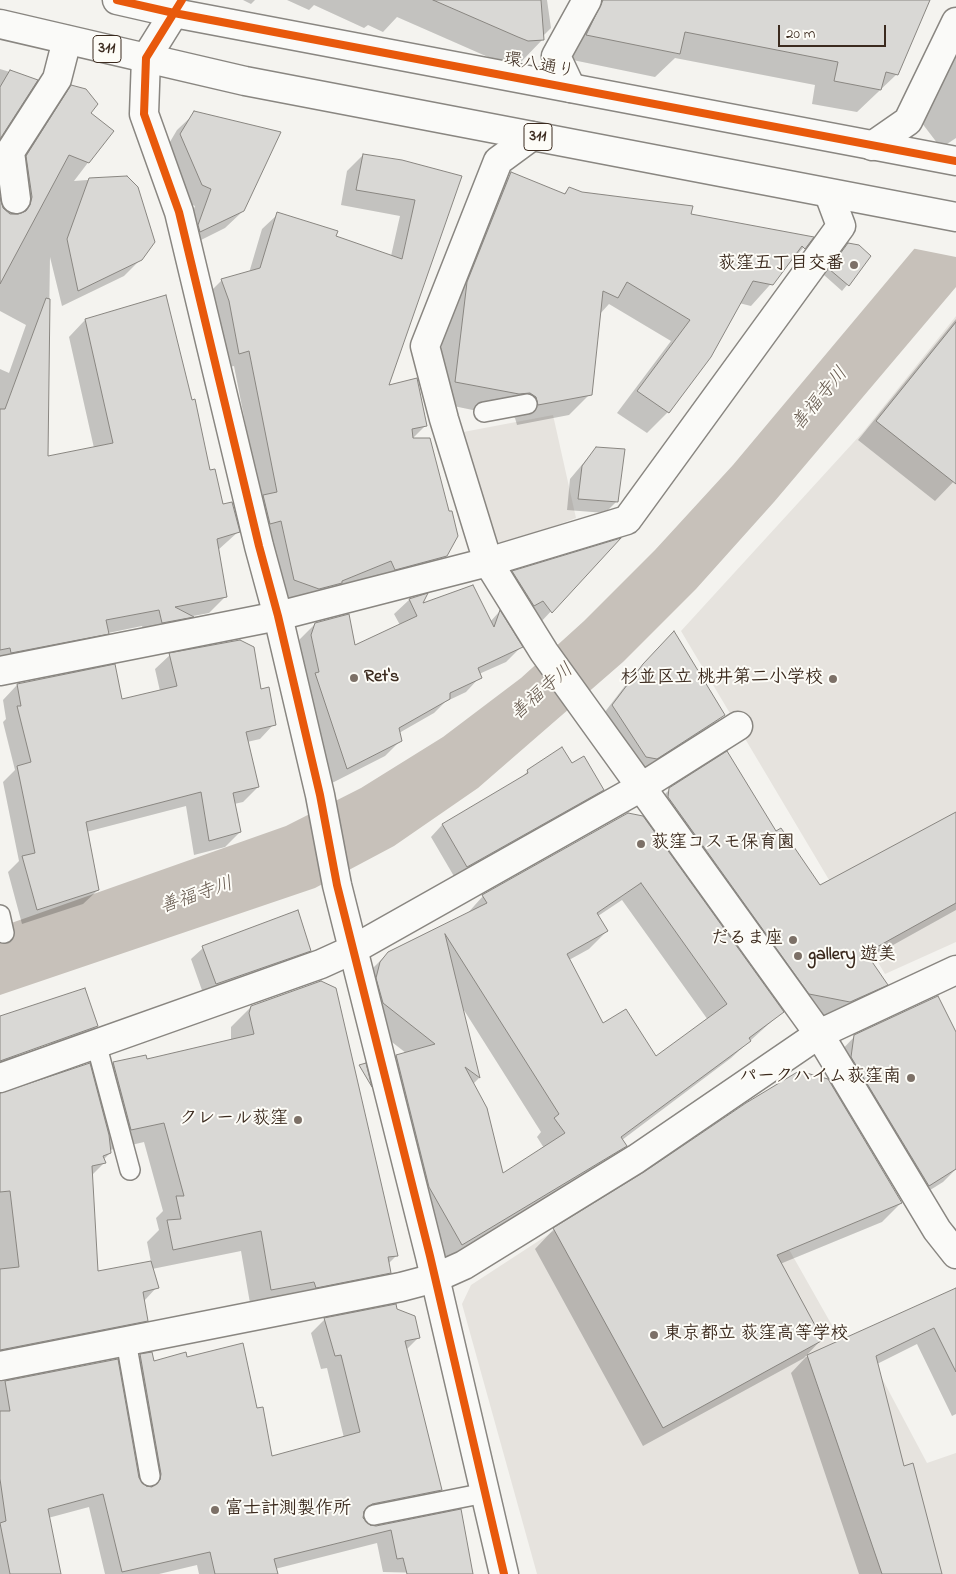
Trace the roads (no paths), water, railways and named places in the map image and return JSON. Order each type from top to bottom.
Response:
[{"type":"street","name":"環八通り","points":[[117,0],[178,7],[571,88],[956,161]]},
{"type":"street","points":[[571,88],[556,56],[587,0]]},
{"type":"street","points":[[178,7],[146,58],[144,114],[179,212],[259,546],[278,616],[337,879],[435,1278],[504,1574]]},
{"type":"street","points":[[872,146],[908,121],[956,22]]},
{"type":"street","name":"311","points":[[0,24],[245,81],[944,215]]},
{"type":"street","points":[[16,199],[10,152],[57,79],[67,40]]},
{"type":"street","points":[[532,136],[498,160],[425,346],[444,419],[488,562],[544,652],[643,786],[819,1034],[937,1230],[956,1254]]},
{"type":"street","points":[[0,671],[278,616],[488,562],[627,520],[841,226],[829,194]]},
{"type":"street","points":[[0,1078],[321,964],[354,950],[643,786],[738,726]]},
{"type":"street","points":[[0,1366],[401,1287],[435,1278],[464,1265],[636,1159],[819,1034],[956,970]]},
{"type":"lane","points":[[484,412],[527,404]]},
{"type":"lane","points":[[96,1044],[130,1170]]},
{"type":"lane","points":[[126,1341],[150,1476]]},
{"type":"lane","points":[[374,1515],[485,1493]]},
{"type":"water","name":"善福寺川","points":[[956,199],[956,287],[774,502],[696,589],[623,662],[478,788],[394,846],[315,888],[0,995],[0,927],[286,826],[361,788],[443,737],[521,678],[584,621],[655,550],[733,465]]},
{"type":"place","name":"荻窪五丁目交番","points":[[854,265]]},
{"type":"place","name":"Ret's","points":[[354,678]]},
{"type":"place","name":"杉並区立 桃井第二小学校","points":[[833,679]]},
{"type":"place","name":"荻窪コスモ保育園","points":[[641,844]]},
{"type":"place","name":"だるま座","points":[[793,940]]},
{"type":"place","name":"gallery 遊美","points":[[798,956]]},
{"type":"place","name":"パークハイム荻窪南","points":[[911,1078]]},
{"type":"place","name":"クレール荻窪","points":[[298,1120]]},
{"type":"place","name":"東京都立 荻窪高等学校","points":[[654,1335]]},
{"type":"place","name":"富士計測製作所","points":[[215,1510]]}]
